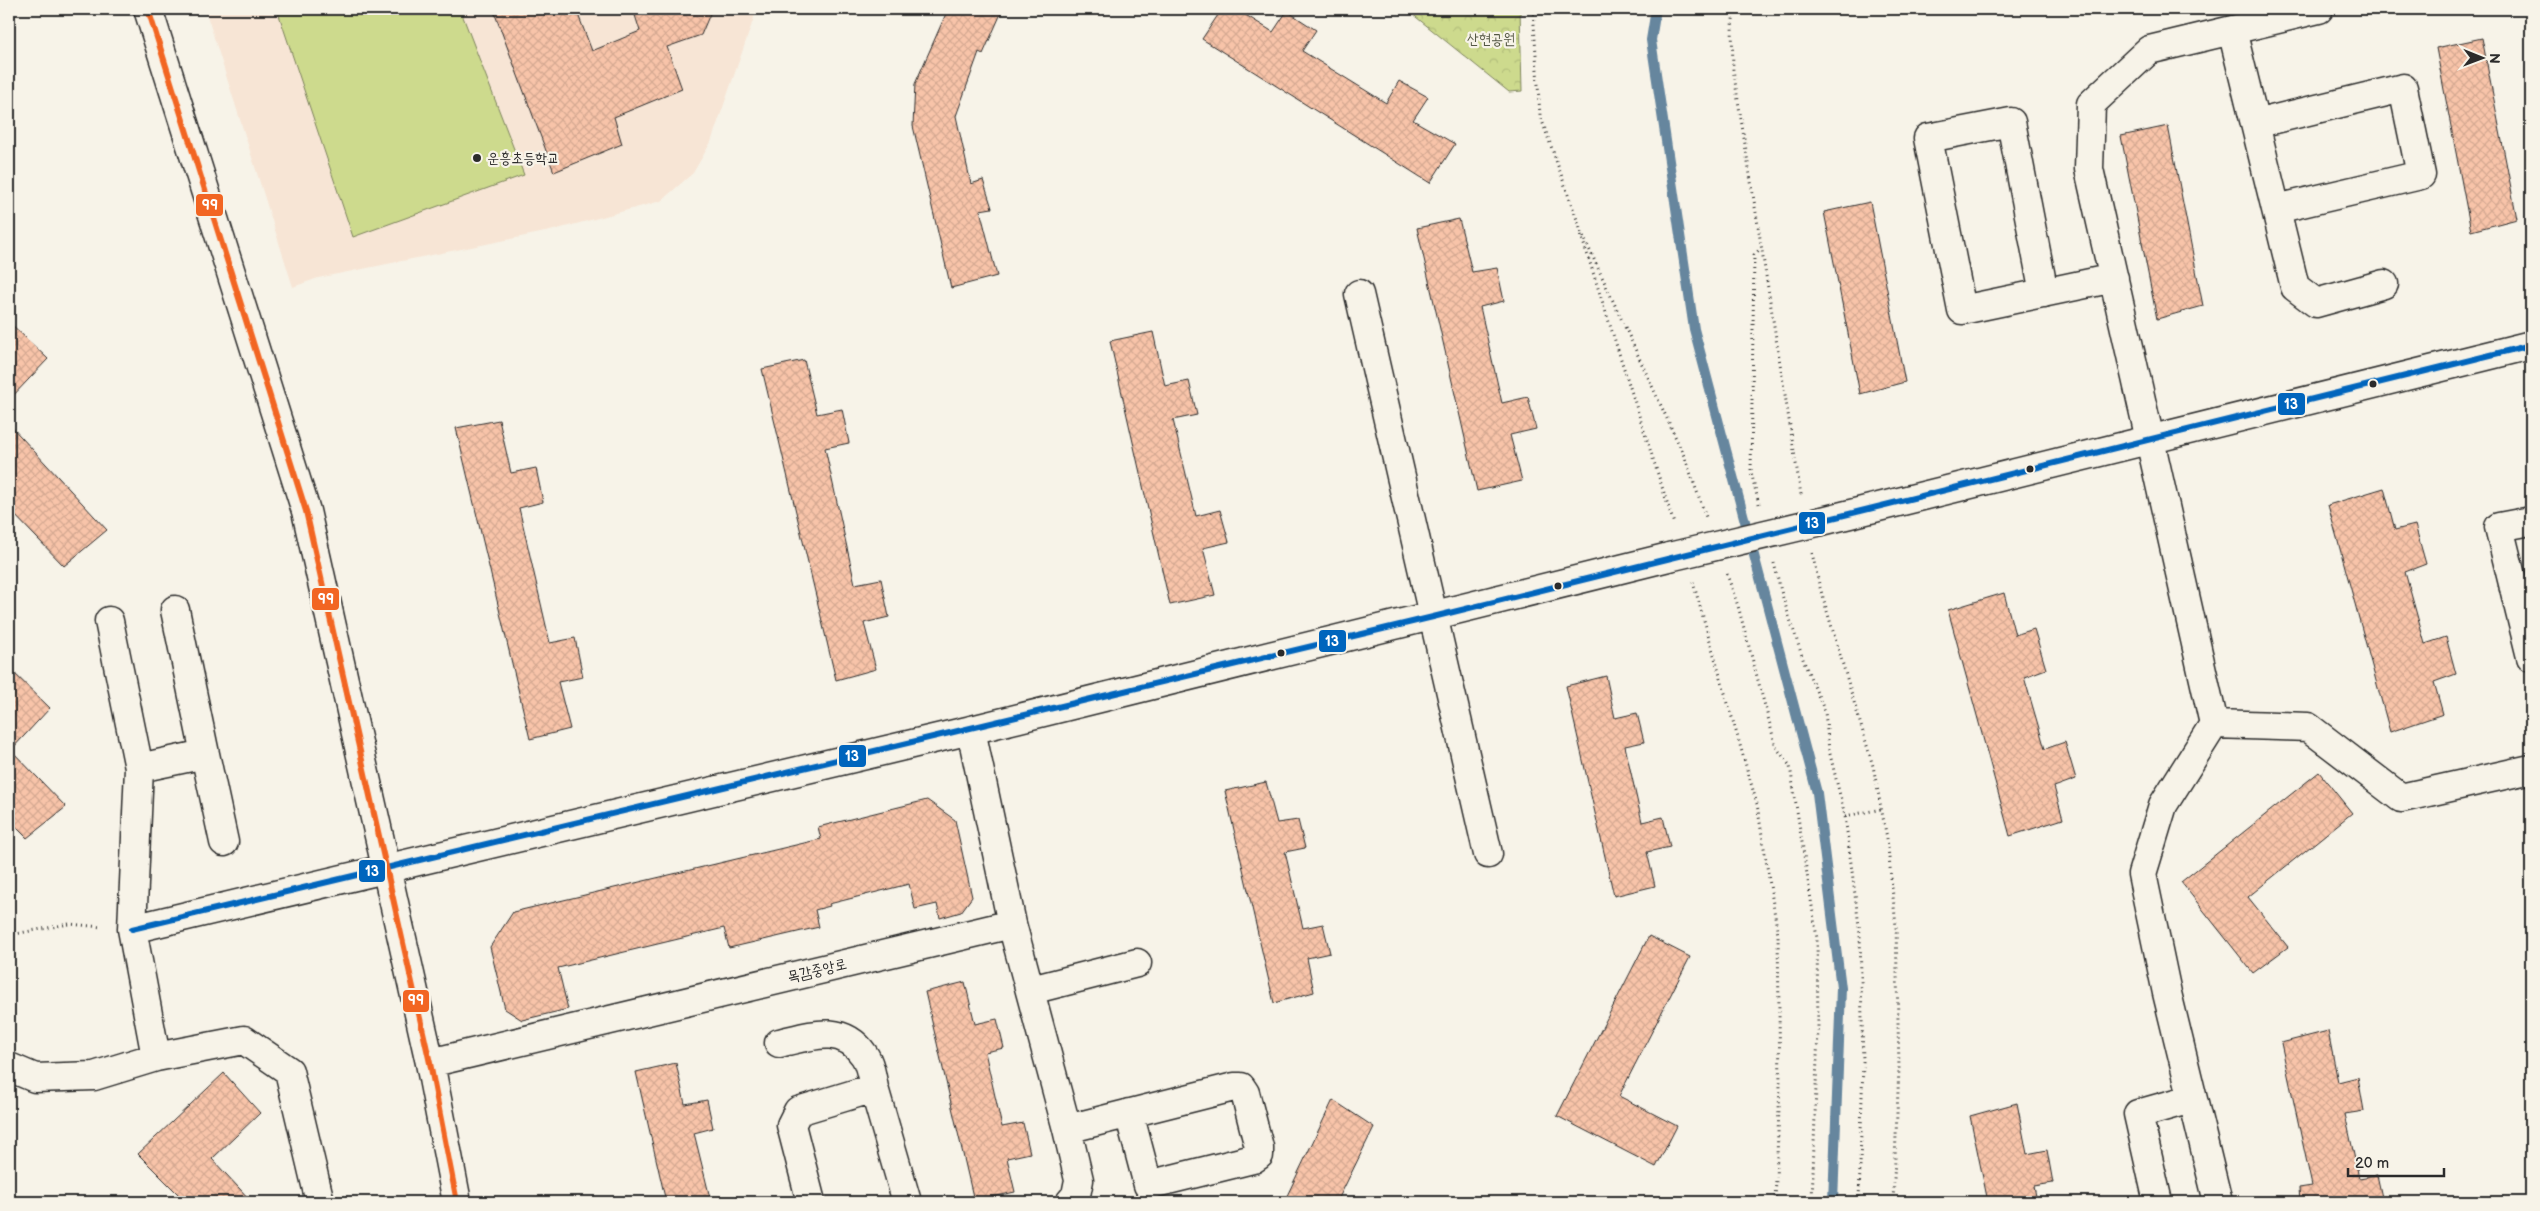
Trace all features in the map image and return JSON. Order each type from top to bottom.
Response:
[{"type":"street","points":[[148,9],[306,511],[385,870],[430,1063],[457,1202]]},
{"type":"street","points":[[2218,1202],[2192,1099],[2142,874],[2163,805],[2214,724],[2089,169],[2091,104],[2149,50],[2319,9]]},
{"type":"street","points":[[2232,30],[2296,287],[2316,303],[2384,284]]},
{"type":"street","points":[[2255,124],[2403,88],[2421,175],[2276,209]]},
{"type":"street","points":[[2044,293],[2011,122],[1928,138],[1962,310],[2044,293],[2114,278]]},
{"type":"street","points":[[1359,294],[1488,854]]},
{"type":"street","points":[[132,929],[971,730],[2531,345]]},
{"type":"street","points":[[2531,521],[2500,527],[2531,658]]},
{"type":"street","points":[[175,610],[224,842]]},
{"type":"street","points":[[109,621],[139,768],[132,929],[156,1057]]},
{"type":"street","points":[[2214,724],[2308,726],[2401,798],[2531,769]]},
{"type":"street","points":[[971,730],[1012,924],[1068,1129],[1079,1180],[1076,1195],[1070,1202]]},
{"type":"street","points":[[139,768],[206,754]]},
{"type":"street","name":"목감중앙로","points":[[430,1063],[1012,924]]},
{"type":"street","points":[[1031,990],[1137,963]]},
{"type":"street","points":[[779,1043],[824,1034],[849,1038],[865,1056],[906,1202]]},
{"type":"street","points":[[9,1068],[35,1078],[94,1076],[156,1057],[244,1040],[289,1071],[320,1202]]},
{"type":"street","points":[[1068,1129],[1129,1113],[1234,1087],[1241,1087],[1245,1092],[1260,1147],[1259,1155],[1253,1159],[1150,1194],[1129,1113]]},
{"type":"street","points":[[811,1202],[791,1125],[798,1111],[874,1088]]},
{"type":"street","points":[[2158,1202],[2138,1114],[2192,1099]]},
{"type":"path","points":[[1533,9],[1540,114],[1581,231],[1685,458],[1708,523]]},
{"type":"path","points":[[1735,9],[1732,26],[1733,69],[1760,248],[1802,500]]},
{"type":"path","points":[[1559,168],[1631,385],[1676,531]]},
{"type":"path","points":[[1760,248],[1754,255],[1752,472],[1761,510]]},
{"type":"path","points":[[1811,547],[1818,584],[1873,766],[1887,838],[1896,926],[1899,1069],[1893,1202]]},
{"type":"path","points":[[1772,557],[1782,595],[1804,662],[1825,712],[1830,750],[1845,816],[1860,934],[1863,1062],[1858,1202]]},
{"type":"path","points":[[1725,569],[1738,606],[1776,747],[1790,766],[1817,938],[1818,1039],[1812,1202]]},
{"type":"path","points":[[1692,578],[1757,804],[1778,935],[1780,1086],[1775,1202]]},
{"type":"path","points":[[1845,816],[1882,809]]},
{"type":"path","points":[[9,935],[69,924],[132,929]]},
{"type":"shaded area","name":"운흥초등학교","points":[[205,9],[757,9],[711,142],[693,173],[661,201],[550,231],[318,278],[293,287]]},
{"type":"green space","points":[[277,9],[460,9],[524,175],[353,237]]},
{"type":"green space","name":"산현공원","points":[[1406,9],[1520,9],[1522,91],[1509,92]]},
{"type":"building","points":[[493,9],[576,9],[592,51],[640,31],[633,9],[712,9],[701,35],[667,47],[682,89],[614,117],[622,144],[554,172]]},
{"type":"building","points":[[948,9],[1003,9],[983,54],[979,52],[956,116],[971,184],[983,180],[992,208],[980,210],[997,276],[951,288],[913,126],[915,84]]},
{"type":"building","points":[[1222,9],[1236,9],[1273,32],[1287,11],[1316,30],[1302,51],[1386,103],[1399,81],[1428,97],[1413,120],[1455,144],[1430,183],[1202,39]]},
{"type":"building","points":[[2482,38],[2517,219],[2471,231],[2436,48]]},
{"type":"building","points":[[2168,126],[2203,306],[2157,319],[2121,136]]},
{"type":"building","points":[[1870,202],[1905,382],[1860,394],[1824,212]]},
{"type":"building","points":[[1459,219],[1472,272],[1497,268],[1504,301],[1480,307],[1502,403],[1528,397],[1536,429],[1510,435],[1522,481],[1477,491],[1417,228]]},
{"type":"building","points":[[9,322],[48,359],[9,400]]},
{"type":"building","points":[[1153,332],[1165,386],[1189,381],[1197,415],[1173,420],[1196,516],[1220,510],[1229,542],[1203,548],[1215,595],[1170,605],[1110,341]]},
{"type":"building","points":[[804,360],[817,414],[842,409],[849,443],[825,448],[855,584],[881,579],[889,617],[864,623],[876,669],[836,680],[762,369]]},
{"type":"building","points":[[499,420],[511,473],[536,468],[543,502],[519,508],[550,643],[575,638],[583,677],[558,682],[570,729],[530,739],[456,428]]},
{"type":"building","points":[[9,424],[107,530],[64,566],[9,509]]},
{"type":"building","points":[[2384,488],[2395,530],[2415,525],[2426,564],[2405,572],[2425,644],[2446,637],[2456,674],[2434,682],[2443,714],[2390,732],[2328,505]]},
{"type":"building","points":[[2004,593],[2015,635],[2034,629],[2046,669],[2024,677],[2045,749],[2065,742],[2076,779],[2054,787],[2063,819],[2010,836],[1948,610]]},
{"type":"building","points":[[9,668],[50,708],[11,750],[66,807],[27,838],[9,820]]},
{"type":"building","points":[[1606,676],[1615,718],[1637,713],[1644,742],[1625,746],[1642,822],[1663,817],[1670,847],[1647,852],[1655,886],[1614,896],[1566,686]]},
{"type":"building","points":[[2319,772],[2352,813],[2248,897],[2288,947],[2253,973],[2181,882]]},
{"type":"building","points":[[1266,782],[1277,823],[1298,820],[1305,848],[1285,852],[1303,928],[1323,924],[1330,953],[1307,958],[1314,992],[1274,1003],[1225,791]]},
{"type":"building","points":[[927,800],[955,820],[972,897],[961,912],[940,918],[937,904],[915,909],[909,884],[829,904],[830,906],[815,910],[819,927],[729,948],[724,928],[558,968],[568,1009],[522,1020],[505,1009],[490,947],[513,912],[821,839],[818,827]]},
{"type":"building","points":[[1649,936],[1690,957],[1619,1096],[1677,1126],[1656,1167],[1557,1116]]},
{"type":"building","points":[[965,982],[975,1024],[997,1019],[1004,1048],[985,1052],[1002,1127],[1023,1123],[1030,1153],[1007,1158],[1015,1192],[974,1201],[925,992]]},
{"type":"building","points":[[2328,1031],[2338,1082],[2358,1077],[2364,1111],[2345,1114],[2359,1178],[2377,1175],[2383,1202],[2300,1202],[2299,1188],[2312,1186],[2281,1043]]},
{"type":"building","points":[[676,1063],[685,1104],[707,1100],[713,1128],[694,1133],[711,1202],[666,1202],[636,1072]]},
{"type":"building","points":[[224,1073],[260,1113],[212,1159],[252,1202],[186,1202],[138,1154]]},
{"type":"building","points":[[1333,1100],[1374,1127],[1337,1202],[1284,1202]]},
{"type":"building","points":[[2017,1103],[2027,1154],[2047,1150],[2053,1183],[2034,1186],[2037,1202],[1988,1202],[1970,1116]]},
{"type":"waterway","points":[[1656,9],[1651,40],[1694,329],[1817,793],[1841,988],[1833,1202]]},
{"type":"transit line","name":"99","points":[[148,9],[306,511],[430,1063],[457,1202]]},
{"type":"transit line","name":"13","points":[[132,929],[1433,617],[2531,345]]},
{"type":"place","name":"운흥초등학교","points":[[477,158]]}]
